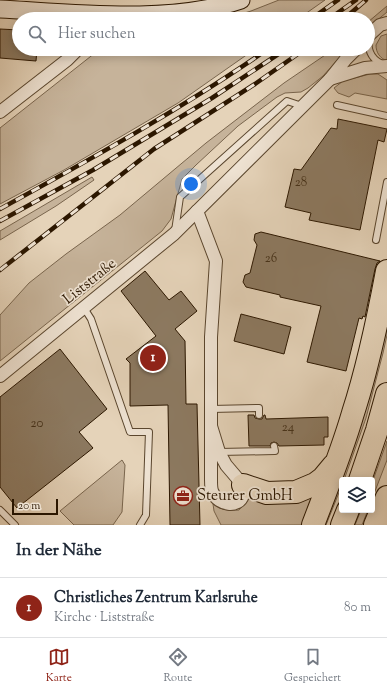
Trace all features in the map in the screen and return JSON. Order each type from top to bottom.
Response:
[{"type":"highway","points":[[313,525],[341,453],[354,412],[382,299],[387,271]]},
{"type":"highway","points":[[361,477],[377,430],[387,394]]},
{"type":"highway","points":[[244,485],[267,494],[296,492],[315,484],[323,478],[333,467],[341,453]]},
{"type":"highway","points":[[375,525],[387,496]]},
{"type":"highway","points":[[342,525],[347,513]]},
{"type":"street","points":[[178,12],[197,10],[241,0]]},
{"type":"street","points":[[0,9],[40,6],[70,12]]},
{"type":"street","points":[[375,30],[380,25],[387,23]]},
{"type":"street","points":[[0,112],[71,56]]},
{"type":"street","name":"Liststraße","points":[[0,376],[174,234],[330,79],[349,56]]},
{"type":"street","name":"Liststraße","points":[[330,79],[365,68],[387,66]]},
{"type":"street","points":[[197,210],[216,261],[211,337],[210,480],[213,494],[220,502],[233,504],[240,501],[243,495],[244,485],[226,465],[218,452],[211,426]]},
{"type":"lane","points":[[372,56],[376,61],[387,66]]},
{"type":"lane","points":[[174,234],[180,197],[287,101],[302,106]]},
{"type":"lane","points":[[337,105],[387,116]]},
{"type":"lane","points":[[376,240],[387,182]]},
{"type":"lane","points":[[84,308],[91,319],[130,432],[149,432],[146,515],[140,525]]},
{"type":"lane","points":[[211,409],[259,408],[259,415]]},
{"type":"lane","points":[[218,452],[275,451],[274,446]]},
{"type":"lane","points":[[0,510],[15,525]]},
{"type":"shaded area","points":[[279,0],[325,0],[308,12],[248,12]]},
{"type":"shaded area","points":[[387,6],[387,12],[375,22],[375,16]]},
{"type":"shaded area","points":[[387,34],[387,61],[379,55],[376,45],[381,36]]},
{"type":"shaded area","points":[[91,56],[245,56],[178,103],[64,170],[0,204],[0,128]]},
{"type":"shaded area","points":[[324,56],[341,56],[323,76],[308,88],[301,92],[285,93],[277,97],[238,126],[182,179],[171,219],[162,231],[0,361],[0,315],[29,283],[120,215],[206,143],[284,83]]},
{"type":"shaded area","points":[[370,74],[378,74],[387,80],[387,99],[355,93],[349,97],[338,93],[334,88],[343,81]]},
{"type":"shaded area","points":[[92,177],[94,180],[56,206],[0,240],[0,231]]},
{"type":"shaded area","points":[[387,308],[387,335],[366,418],[345,477],[339,477],[339,492],[326,525],[320,525]]},
{"type":"shaded area","points":[[387,441],[387,460],[375,491],[374,477]]},
{"type":"shaded area","points":[[122,460],[125,465],[122,512],[113,525],[74,525],[60,511]]},
{"type":"shaded area","points":[[319,491],[306,525],[221,525],[214,511],[213,504],[226,510],[239,510],[251,495]]},
{"type":"shaded area","points":[[360,513],[367,513],[362,525],[355,525]]},
{"type":"building","points":[[0,29],[12,30],[12,56],[36,56],[36,61],[0,58]]},
{"type":"building","points":[[338,119],[387,129],[384,142],[378,140],[360,230],[309,220],[311,213],[285,207],[294,169],[301,170],[331,128],[337,129]]},
{"type":"building","points":[[261,232],[380,261],[377,263],[375,269],[365,317],[363,316],[362,319],[359,318],[346,371],[307,362],[321,306],[280,297],[280,295],[246,287],[243,282],[245,275],[250,273],[257,245],[254,240],[255,234]]},
{"type":"building","points":[[145,271],[169,300],[181,291],[197,311],[175,329],[185,341],[186,404],[197,404],[200,525],[170,525],[168,405],[130,406],[130,363],[126,359],[156,336],[121,291]]},
{"type":"building","points":[[241,314],[291,327],[284,354],[234,341]]},
{"type":"building","points":[[60,349],[107,409],[79,432],[93,448],[17,508],[0,487],[0,397]]},
{"type":"building","points":[[248,415],[254,415],[255,418],[259,419],[262,419],[264,415],[266,419],[328,417],[328,437],[324,437],[324,445],[279,446],[274,442],[271,443],[270,446],[249,446]]},
{"type":"railway","points":[[321,12],[338,0]]},
{"type":"railway","points":[[339,12],[356,0]]},
{"type":"railway","points":[[352,12],[366,0]]},
{"type":"railway","points":[[0,209],[170,112],[258,56]]},
{"type":"railway","points":[[0,221],[93,170],[212,98],[275,56]]},
{"type":"railway","points":[[0,270],[154,149],[255,84],[295,56]]},
{"type":"place","name":"Christliches Zentrum Karlsruhe","points":[[153,358]]},
{"type":"place","name":"Steurer GmbH","points":[[183,496]]}]
